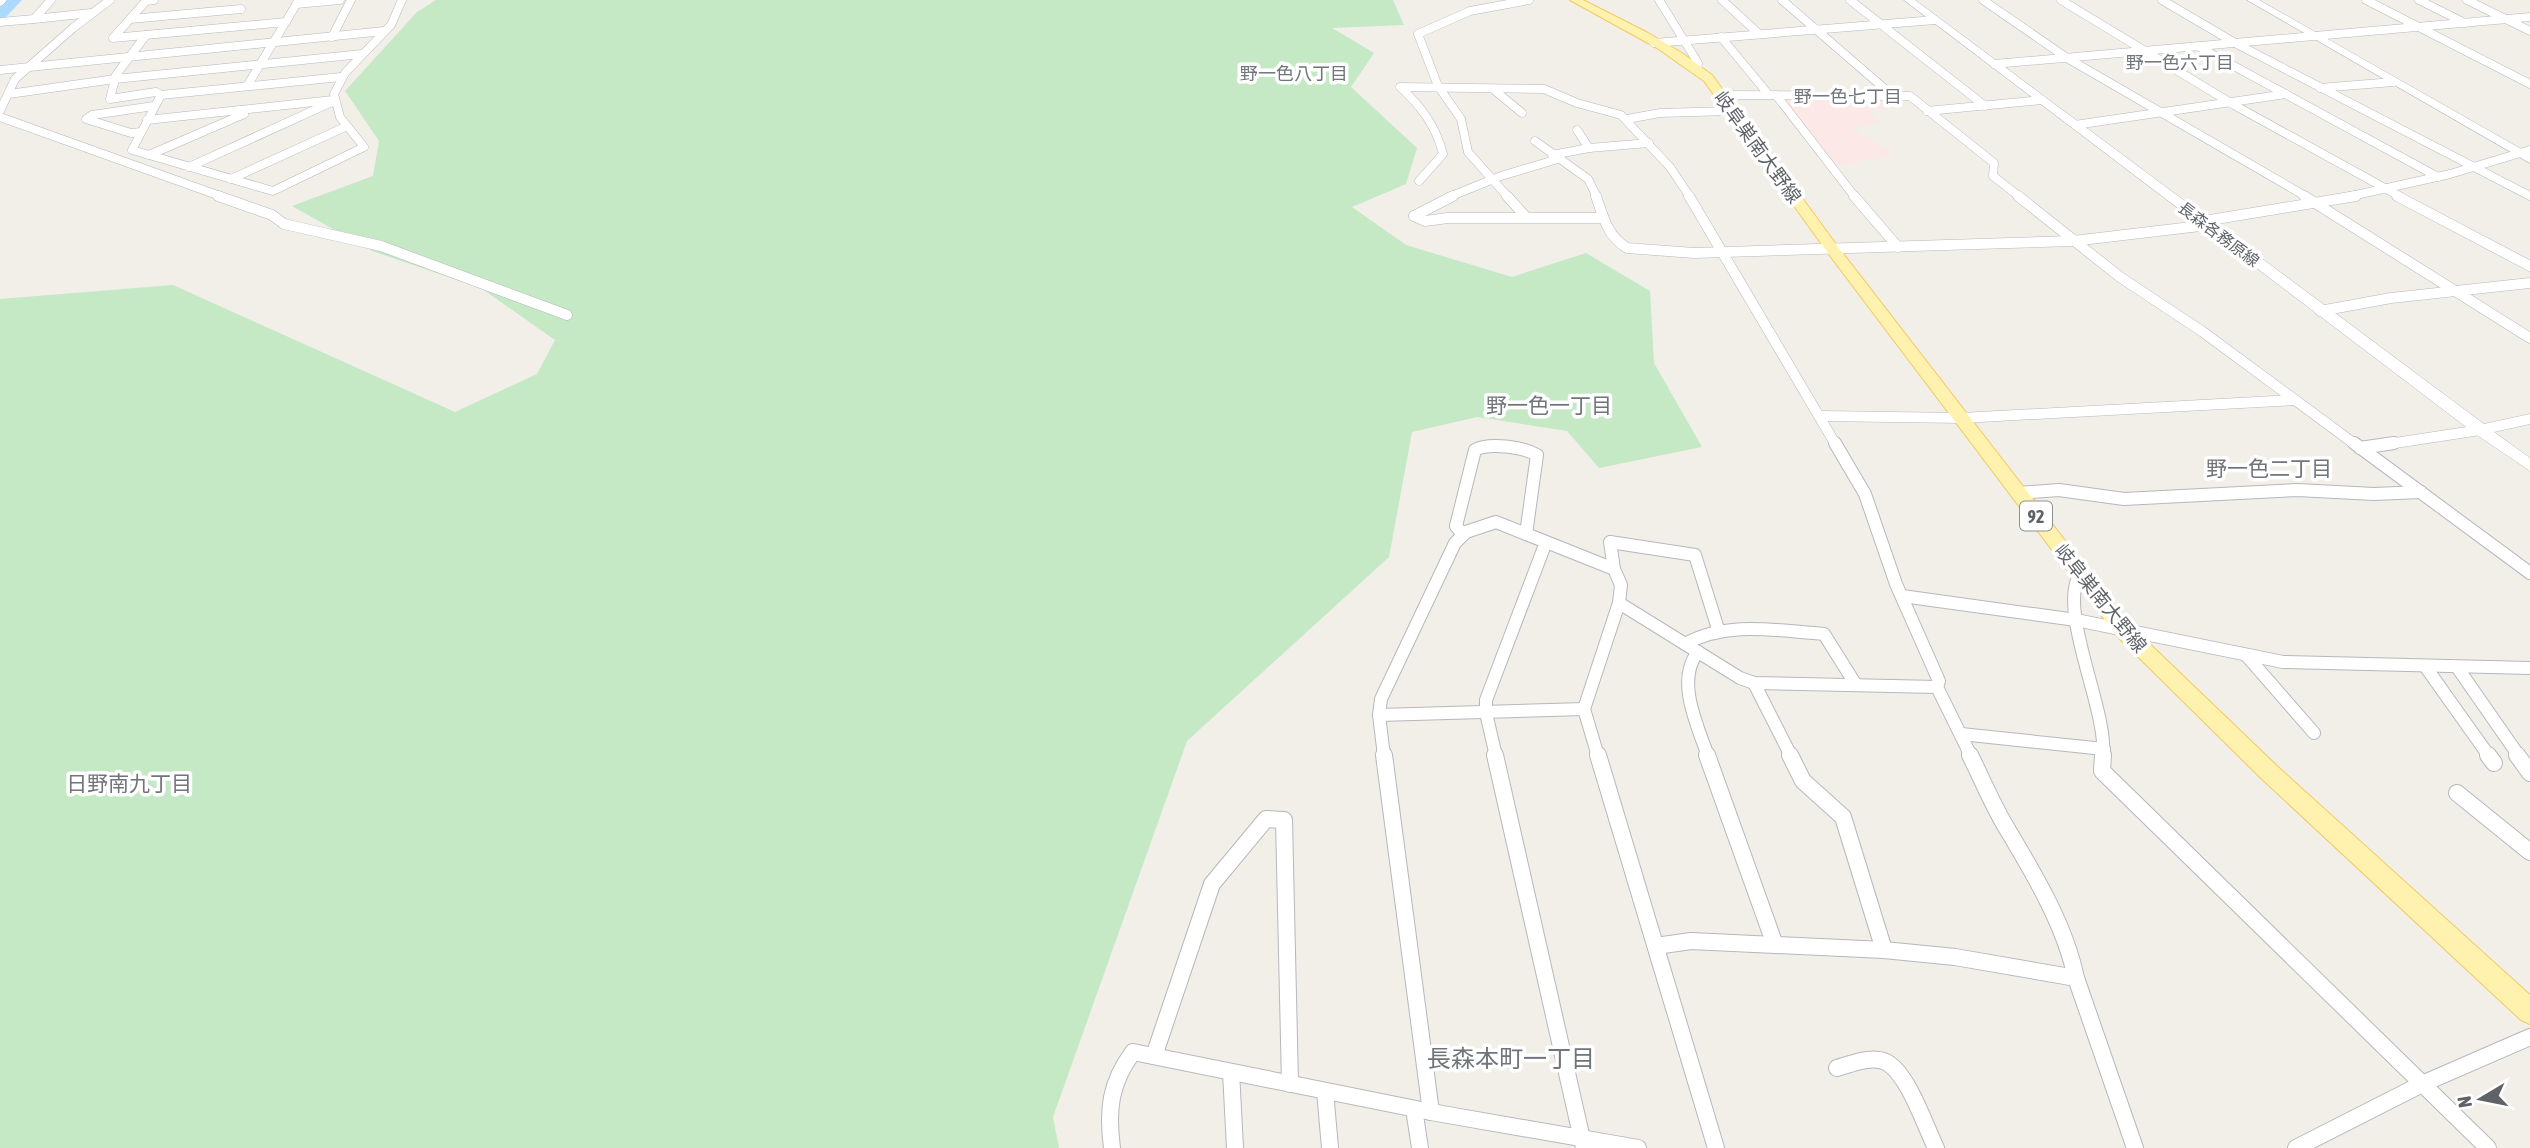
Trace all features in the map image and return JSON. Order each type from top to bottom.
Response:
[{"type":"main road","name":"岐阜巣南大野線","points":[[1575,0],[1654,43],[1708,78],[1833,250],[2124,631],[2260,764],[2530,1012]]},
{"type":"main road","name":"長森各務原線","points":[[1909,0],[2530,466]]},
{"type":"main road","points":[[2252,0],[2527,153]]},
{"type":"main road","points":[[2263,0],[2393,82],[2527,153]]},
{"type":"main road","points":[[2480,430],[2530,419]]},
{"type":"street","points":[[34,19],[51,0]]},
{"type":"street","points":[[110,0],[15,79],[0,114],[272,215],[284,224],[381,246],[567,315]]},
{"type":"street","points":[[154,0],[146,1],[113,38],[286,22]]},
{"type":"street","points":[[230,27],[247,0]]},
{"type":"street","points":[[247,86],[297,2],[340,0]]},
{"type":"street","points":[[332,37],[351,0]]},
{"type":"street","points":[[161,95],[132,150],[273,191],[365,147],[345,127],[333,100],[335,88],[341,76],[391,25],[402,0]]},
{"type":"street","points":[[1526,218],[1489,178],[1468,150],[1461,119],[1438,86],[1418,34],[1470,11],[1530,0]]},
{"type":"street","points":[[1659,0],[1698,63],[1697,69]]},
{"type":"street","points":[[1722,0],[1759,34]]},
{"type":"street","points":[[1782,0],[1893,96]]},
{"type":"street","points":[[1850,0],[1984,106]]},
{"type":"street","points":[[1983,0],[2067,58],[2157,113],[2281,181],[2530,338]]},
{"type":"street","points":[[2061,0],[2140,52],[2386,190],[2530,266]]},
{"type":"street","points":[[2162,0],[2235,43],[2530,196]]},
{"type":"street","points":[[2366,0],[2530,85]]},
{"type":"street","points":[[2419,0],[2466,23]]},
{"type":"street","points":[[2466,0],[2530,31]]},
{"type":"street","points":[[130,19],[241,9]]},
{"type":"street","points":[[1,23],[92,13]]},
{"type":"street","points":[[1994,64],[2530,18]]},
{"type":"street","points":[[1654,43],[1935,20]]},
{"type":"street","points":[[0,70],[384,32]]},
{"type":"street","points":[[146,35],[116,79],[110,99],[156,92],[161,95],[341,76]]},
{"type":"street","points":[[1721,37],[1898,247]]},
{"type":"street","points":[[2198,46],[2438,177]]},
{"type":"street","points":[[9,94],[116,79],[362,54]]},
{"type":"street","points":[[2320,88],[2393,82]]},
{"type":"street","points":[[1443,153],[1429,118],[1400,87],[1544,89],[1627,119],[1670,167],[1822,416],[1865,494],[1902,596],[1939,681],[1937,687],[2006,827],[2022,850],[2071,954],[2076,978],[2135,1148]]},
{"type":"street","points":[[1493,89],[1522,113]]},
{"type":"street","points":[[2075,125],[2286,94]]},
{"type":"street","points":[[1719,95],[1910,96],[1994,163],[1993,176],[2073,241],[2530,573]]},
{"type":"street","points":[[147,120],[333,100]]},
{"type":"street","points":[[189,167],[323,108],[333,100]]},
{"type":"street","points":[[1927,111],[2042,100]]},
{"type":"street","points":[[141,132],[131,133],[86,119],[92,115],[155,106]]},
{"type":"street","points":[[149,155],[247,113],[249,109]]},
{"type":"street","points":[[1627,119],[1660,113],[1730,111]]},
{"type":"street","points":[[232,179],[345,127]]},
{"type":"street","points":[[1577,130],[1590,148]]},
{"type":"street","points":[[1535,141],[1590,181],[1603,218],[1620,245],[1627,248],[1723,252],[2073,241],[2200,226],[2204,222],[2318,205],[2386,190],[2527,153]]},
{"type":"street","points":[[1603,218],[1425,220],[1414,216],[1449,195],[1489,178],[1555,157],[1590,148],[1648,143]]},
{"type":"street","points":[[1419,181],[1430,172],[1443,153],[1468,150]]},
{"type":"street","points":[[2320,311],[2530,283]]},
{"type":"street","points":[[1822,416],[1961,418],[2295,400]]},
{"type":"street","points":[[2360,448],[2480,430]]},
{"type":"street","points":[[1463,535],[1455,526],[1475,450],[1482,446],[1530,451],[1537,455],[1526,534]]},
{"type":"street","points":[[2018,493],[2059,490],[2124,499],[2297,490],[2374,494],[2421,492]]},
{"type":"street","points":[[1420,1148],[1422,1110],[1379,715],[1381,699],[1455,544],[1463,535],[1496,522],[1614,569]]},
{"type":"street","points":[[1546,542],[1486,700],[1486,713],[1584,1144]]},
{"type":"street","points":[[1716,1148],[1584,709],[1619,603],[1621,585],[1614,569],[1610,542],[1695,555],[1718,629]]},
{"type":"street","points":[[2080,574],[2073,584],[2076,621],[2104,749],[2102,771],[2488,1148]]},
{"type":"street","points":[[1902,596],[2076,621],[2299,664],[2530,668]]},
{"type":"street","points":[[1619,603],[1754,683],[1937,687]]},
{"type":"street","points":[[1775,945],[1687,697],[1693,638],[1718,629],[1824,634],[1856,685]]},
{"type":"street","points":[[2246,655],[2314,733]]},
{"type":"street","points":[[2425,666],[2494,763]]},
{"type":"street","points":[[2457,667],[2530,773]]},
{"type":"street","points":[[1754,683],[1803,781],[1843,817],[1884,950]]},
{"type":"street","points":[[1379,715],[1584,709]]},
{"type":"street","points":[[1961,734],[2104,749]]},
{"type":"street","points":[[2457,793],[2530,852]]},
{"type":"street","points":[[1154,1056],[1212,884],[1266,820],[1284,820],[1290,1084]]},
{"type":"street","points":[[1656,946],[1691,942],[1884,950],[1955,957],[2076,978]]},
{"type":"street","points":[[2296,1148],[2422,1084],[2530,1037]]},
{"type":"street","points":[[1112,1148],[1107,1118],[1110,1090],[1117,1072],[1133,1052],[1584,1144],[1638,1148]]},
{"type":"street","points":[[1837,1068],[1869,1060],[1886,1062],[1899,1073],[1936,1148]]},
{"type":"street","points":[[1231,1072],[1234,1148]]},
{"type":"street","points":[[1325,1091],[1330,1148]]},
{"type":"shaded area","points":[[1876,97],[1885,108],[1866,109],[1880,124],[1851,127],[1863,138],[1868,137],[1892,155],[1832,167],[1783,98]]},
{"type":"green space","points":[[436,0],[1393,0],[1404,25],[1332,28],[1374,53],[1351,87],[1417,148],[1406,184],[1352,207],[1406,245],[1512,277],[1586,253],[1650,291],[1654,363],[1702,447],[1599,468],[1567,431],[1477,417],[1412,432],[1389,557],[1187,741],[1053,1117],[1059,1148],[0,1148],[0,299],[173,285],[455,412],[537,374],[555,340],[481,288],[372,251],[292,206],[373,176],[379,141],[345,91],[417,12]]},
{"type":"waterway","points":[[0,14],[14,0]]},
{"type":"district","name":"野一色六丁目","points":[[2180,62]]},
{"type":"district","name":"野一色八丁目","points":[[1294,73]]},
{"type":"district","name":"野一色七丁目","points":[[1848,96]]},
{"type":"district","name":"野一色一丁目","points":[[1549,405]]},
{"type":"district","name":"野一色二丁目","points":[[2269,468]]},
{"type":"district","name":"日野南九丁目","points":[[129,783]]},
{"type":"district","name":"長森本町一丁目","points":[[1511,1058]]}]
